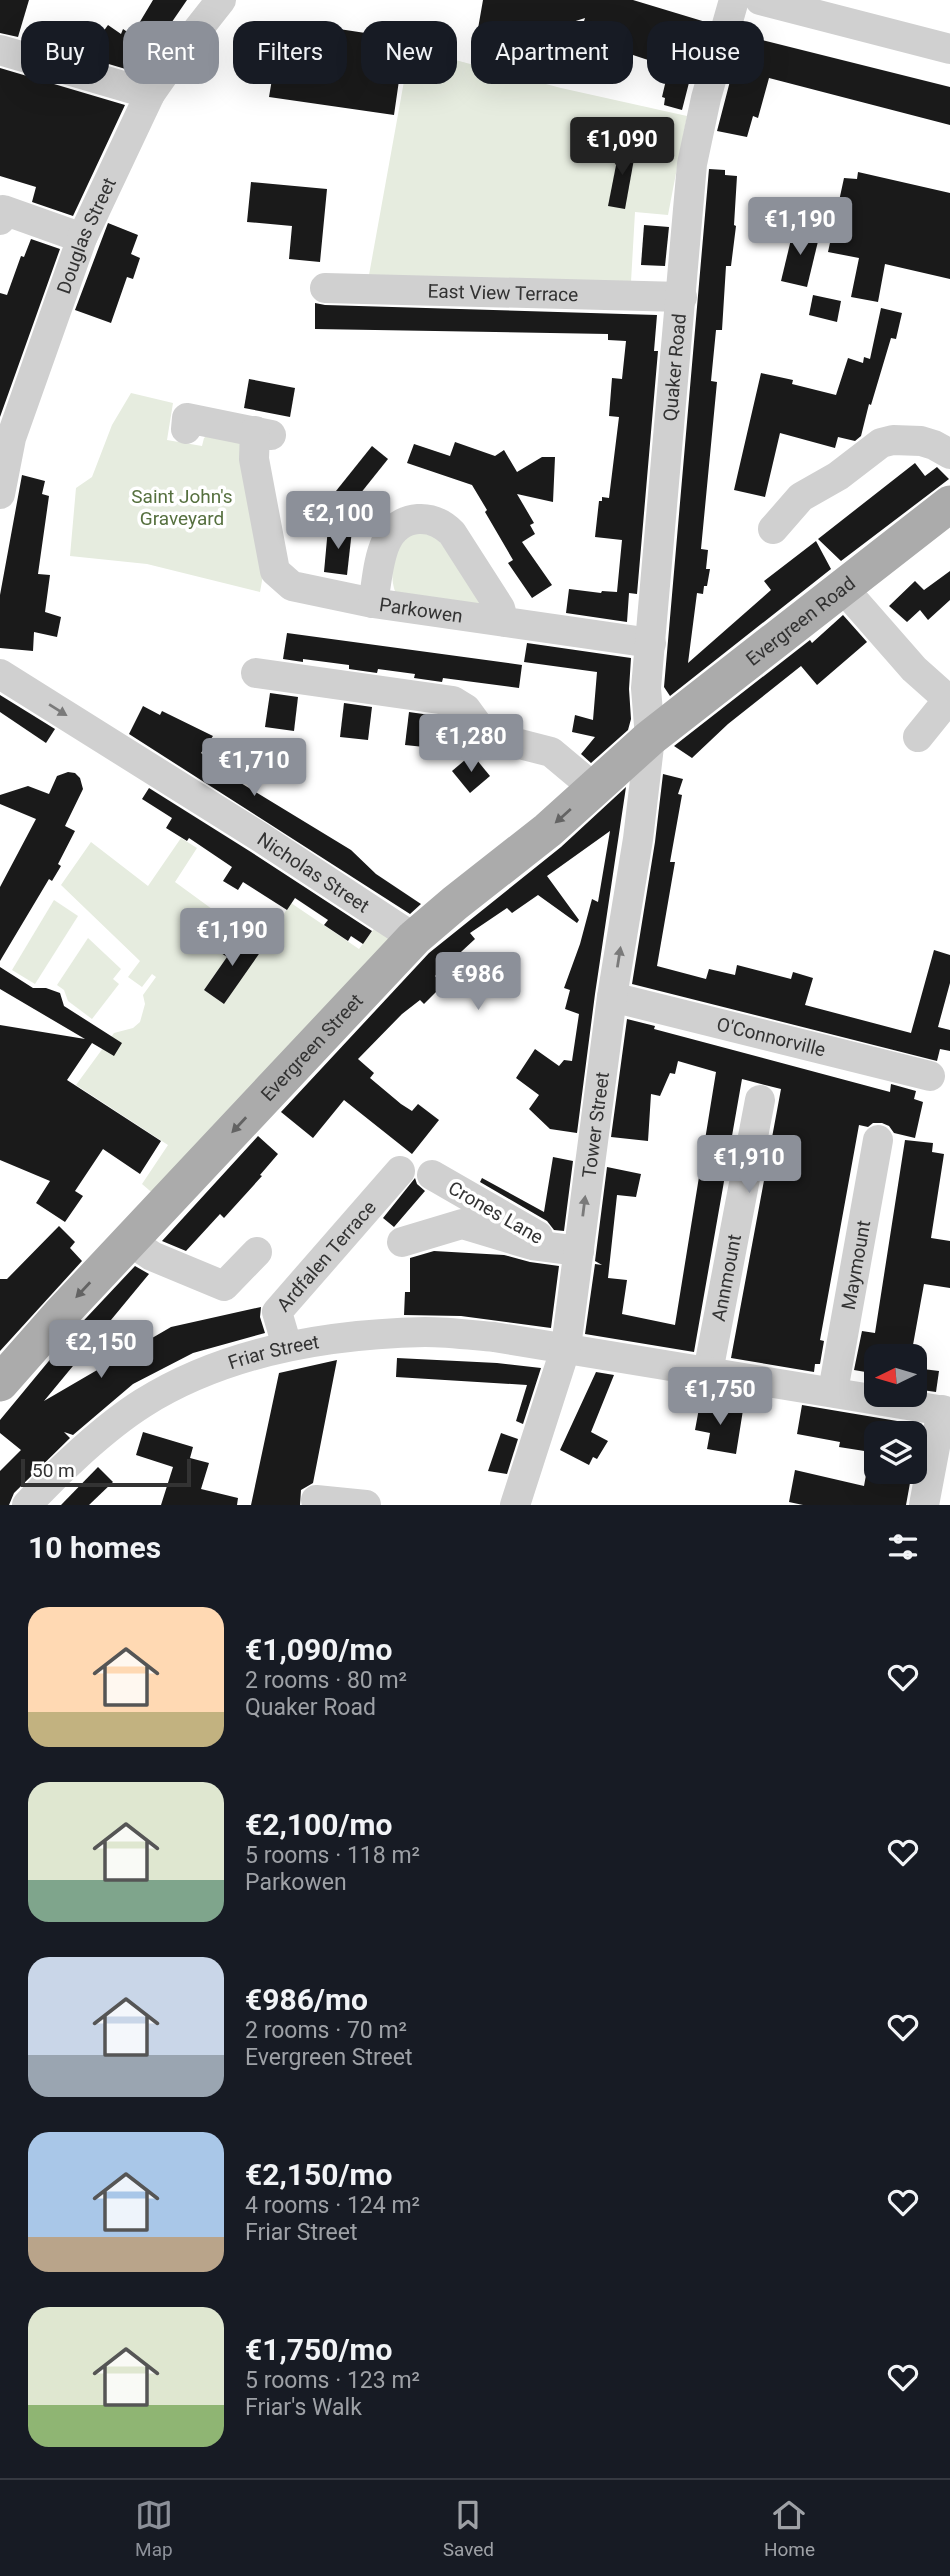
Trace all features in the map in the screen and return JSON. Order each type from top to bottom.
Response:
[{"type":"main road","name":"Evergreen Road","points":[[650,738],[950,504]]},
{"type":"main road","name":"Evergreen Street","points":[[0,1383],[414,938],[548,830],[650,738]]},
{"type":"street","name":"Douglas Street","points":[[0,494],[6,436],[82,238],[150,94],[222,0]]},
{"type":"street","name":"Quaker Road","points":[[650,738],[646,688],[695,147],[734,0]]},
{"type":"street","points":[[760,0],[950,49]]},
{"type":"street","points":[[0,50],[150,94]]},
{"type":"street","points":[[0,220],[3,210],[82,238]]},
{"type":"street","name":"East View Terrace","points":[[325,288],[682,297]]},
{"type":"street","points":[[186,429],[187,418],[263,433],[254,459],[275,571],[292,586],[373,603]]},
{"type":"street","points":[[774,529],[801,497],[838,476],[881,443],[893,440],[921,441],[950,454]]},
{"type":"street","name":"Parkowen","points":[[504,622],[500,608],[452,533],[444,526],[429,519],[405,522],[388,534],[373,603],[504,622],[651,643]]},
{"type":"street","points":[[843,588],[914,669],[949,700],[918,737]]},
{"type":"street","points":[[256,673],[453,701],[466,709],[482,731],[496,738],[551,751],[594,788]]},
{"type":"street","name":"Nicholas Street","points":[[0,674],[260,837],[414,938]]},
{"type":"street","name":"Tower Street","points":[[515,1505],[566,1347],[569,1250],[638,839],[650,738]]},
{"type":"street","name":"O'Connorville","points":[[612,997],[930,1076]]},
{"type":"street","name":"Annmount","points":[[709,1372],[760,1100]]},
{"type":"street","name":"Maymount","points":[[833,1391],[878,1140]]},
{"type":"street","name":"Ardfalen Terrace","points":[[287,1346],[277,1312],[400,1171]]},
{"type":"street","name":"Crones Lane","points":[[432,1175],[569,1250]]},
{"type":"street","points":[[402,1242],[462,1224],[532,1245],[569,1250]]},
{"type":"street","points":[[130,1241],[152,1256],[224,1286],[257,1252]]},
{"type":"street","name":"Friar Street","points":[[27,1505],[97,1438],[140,1405],[206,1372],[287,1346],[359,1335],[427,1332],[494,1336],[946,1411]]},
{"type":"street","points":[[924,1505],[946,1411]]},
{"type":"street","points":[[316,1500],[366,1505]]},
{"type":"green space","points":[[457,60],[471,64],[471,84],[546,84],[687,116],[668,215],[635,212],[631,282],[369,275],[403,84],[457,84]]},
{"type":"green space","name":"Saint John's Graveyard","points":[[131,393],[173,403],[167,440],[202,446],[204,438],[210,433],[240,441],[265,564],[260,592],[147,564],[70,556],[76,488],[92,477],[112,425]]},
{"type":"green space","points":[[432,531],[487,606],[396,594],[392,572],[399,542],[403,536]]},
{"type":"green space","points":[[181,838],[197,848],[175,882],[238,928],[222,953],[227,957],[204,990],[224,1004],[291,903],[359,949],[376,926],[394,938],[156,1196],[142,1184],[168,1145],[76,1085],[114,1033],[133,1028],[140,1022],[145,1004],[143,995],[156,977],[152,974],[142,987],[128,977],[140,961],[61,885],[91,842],[148,886]]},
{"type":"green space","points":[[54,900],[78,916],[35,984],[12,970]]},
{"type":"green space","points":[[88,938],[121,969],[113,979],[119,984],[92,1019],[68,1001],[64,990],[57,985]]},
{"type":"building","points":[[0,0],[29,0],[18,37],[0,33]]},
{"type":"building","points":[[153,0],[187,0],[173,21],[140,21]]},
{"type":"building","points":[[483,0],[633,0],[702,21],[647,21],[647,60],[633,55],[633,21],[584,21],[585,18],[576,21],[479,21]]},
{"type":"building","points":[[109,26],[121,34],[123,29],[123,68],[109,64]]},
{"type":"building","points":[[347,30],[361,32],[361,84],[398,84],[394,115],[269,97],[271,84],[347,84]]},
{"type":"building","points":[[764,40],[950,87],[950,125],[769,78],[758,118],[753,116],[747,137],[717,131],[729,84],[764,84]]},
{"type":"building","points":[[0,68],[21,74],[21,84],[54,84],[125,105],[73,216],[32,202],[36,187],[0,176]]},
{"type":"building","points":[[665,84],[689,84],[682,110],[664,105],[665,98],[662,97]]},
{"type":"building","points":[[620,145],[636,148],[625,209],[608,206]]},
{"type":"building","points":[[709,169],[725,170],[725,175],[737,176],[736,226],[731,266],[726,266],[722,330],[716,330],[711,381],[717,382],[701,549],[708,550],[706,569],[710,569],[703,594],[697,593],[688,663],[771,590],[764,581],[816,541],[831,569],[670,696],[664,687]]},
{"type":"building","points":[[858,172],[950,193],[950,279],[885,264],[878,302],[851,297],[859,258],[828,252],[844,178],[857,179]]},
{"type":"building","points":[[251,182],[327,189],[320,262],[289,259],[292,226],[247,222]]},
{"type":"building","points":[[108,223],[138,235],[131,254],[140,258],[133,279],[127,277],[111,323],[75,310]]},
{"type":"building","points":[[644,225],[669,227],[665,266],[641,265]]},
{"type":"building","points":[[794,227],[820,233],[807,287],[781,281]]},
{"type":"building","points":[[31,239],[60,249],[0,417],[0,293],[7,295],[21,256],[24,257]]},
{"type":"building","points":[[813,295],[841,301],[837,322],[809,315]]},
{"type":"building","points":[[315,303],[657,315],[654,351],[658,351],[637,594],[629,593],[627,622],[566,613],[569,589],[617,592],[622,540],[595,537],[599,501],[602,501],[602,497],[609,498],[619,417],[609,416],[612,378],[622,379],[626,341],[608,340],[608,334],[315,329]]},
{"type":"building","points":[[881,308],[902,313],[896,339],[891,338],[871,405],[869,404],[861,436],[855,441],[838,437],[835,448],[780,433],[765,497],[734,490],[761,373],[793,380],[792,384],[836,395],[848,358],[863,363],[864,357],[870,359]]},
{"type":"building","points":[[249,379],[295,388],[290,417],[244,408]]},
{"type":"building","points":[[455,442],[495,456],[504,450],[517,472],[542,457],[555,457],[553,502],[517,494],[534,523],[530,525],[535,534],[522,542],[552,585],[532,598],[508,563],[513,560],[472,485],[407,463],[414,444],[450,456]]},
{"type":"building","points":[[372,446],[388,459],[352,504],[336,491]]},
{"type":"building","points":[[915,463],[925,476],[937,467],[949,479],[841,561],[818,539]]},
{"type":"building","points":[[22,475],[45,481],[42,494],[49,496],[38,574],[50,575],[45,612],[61,617],[57,637],[34,632],[33,651],[0,648],[0,595]]},
{"type":"building","points":[[328,528],[352,530],[347,575],[324,572]]},
{"type":"building","points":[[950,571],[950,600],[928,620],[920,610],[907,622],[889,606],[915,581],[924,590]]},
{"type":"building","points":[[843,615],[867,642],[817,685],[801,666],[728,724],[692,758],[674,746],[810,640],[812,643]]},
{"type":"building","points":[[287,633],[522,665],[519,688],[443,678],[442,682],[414,678],[415,674],[378,669],[377,673],[349,669],[349,665],[283,659]]},
{"type":"building","points":[[527,643],[631,658],[631,719],[628,730],[591,763],[581,754],[595,737],[572,732],[575,715],[593,720],[597,672],[524,662]]},
{"type":"building","points":[[270,693],[298,697],[294,731],[265,727]]},
{"type":"building","points":[[0,695],[55,729],[46,743],[0,712]]},
{"type":"building","points":[[344,703],[372,707],[368,740],[340,737]]},
{"type":"building","points":[[143,706],[160,715],[162,711],[213,736],[201,753],[227,772],[226,774],[351,850],[376,874],[421,904],[410,914],[129,734]]},
{"type":"building","points":[[409,712],[437,716],[434,748],[405,745]]},
{"type":"building","points":[[472,754],[490,776],[470,793],[452,771]]},
{"type":"building","points":[[68,772],[75,773],[80,778],[83,789],[65,826],[75,831],[58,864],[61,866],[52,881],[49,879],[0,961],[0,887],[36,819],[0,804],[0,795],[28,786],[49,794],[57,776]]},
{"type":"building","points":[[663,774],[683,779],[678,794],[682,795],[670,862],[675,862],[657,966],[706,979],[709,969],[735,975],[737,965],[791,979],[793,972],[813,978],[805,1005],[911,1033],[934,950],[950,955],[950,983],[938,1027],[950,1030],[950,1051],[940,1049],[937,1061],[632,984]]},
{"type":"building","points":[[626,787],[577,1133],[550,1129],[529,1109],[539,1095],[516,1078],[535,1049],[559,1066],[564,1060],[572,1061],[579,1014],[565,1009],[570,990],[564,988],[592,899],[598,902],[610,831],[547,876],[579,920],[577,923],[538,895],[512,913],[507,908],[470,933],[475,939],[435,976],[444,984],[424,1004],[420,1000],[402,1014],[358,1059],[374,1073],[370,1078],[401,1104],[412,1111],[418,1104],[439,1120],[412,1154],[344,1100],[313,1138],[281,1112],[429,953],[561,847]]},
{"type":"building","points":[[149,788],[372,931],[363,944],[351,936],[348,941],[324,925],[328,920],[295,898],[287,910],[243,882],[238,890],[223,881],[232,867],[189,838],[187,841],[166,828],[172,818],[142,799]]},
{"type":"building","points":[[235,933],[261,951],[224,1004],[204,990],[227,957],[221,953]]},
{"type":"building","points":[[0,967],[33,988],[46,988],[60,993],[64,1006],[122,1043],[114,1056],[92,1043],[67,1080],[161,1141],[140,1174],[103,1149],[75,1191],[83,1196],[65,1222],[36,1203],[50,1181],[0,1160],[0,1025],[85,1039],[0,989]]},
{"type":"building","points":[[627,1019],[655,1026],[654,1029],[890,1092],[891,1084],[916,1091],[914,1099],[923,1102],[915,1138],[894,1133],[889,1126],[882,1123],[873,1123],[868,1127],[859,1125],[820,1340],[824,1341],[820,1364],[815,1364],[814,1372],[731,1358],[781,1089],[742,1079],[694,1352],[585,1334],[595,1264],[602,1265],[595,1261],[607,1167],[641,1174],[636,1197],[617,1195],[608,1278],[627,1280],[622,1314],[675,1325],[716,1072],[678,1061],[675,1074],[670,1073],[660,1096],[651,1094],[648,1141],[611,1137]]},
{"type":"building","points":[[258,1136],[278,1154],[224,1218],[220,1214],[186,1251],[162,1241]]},
{"type":"building","points":[[905,1140],[933,1143],[932,1152],[944,1154],[931,1238],[950,1241],[950,1288],[924,1284],[913,1344],[864,1344],[864,1372],[854,1370],[862,1331],[875,1333]]},
{"type":"building","points":[[553,1157],[573,1161],[564,1231],[554,1230],[547,1221],[480,1182],[482,1178],[544,1212]]},
{"type":"building","points":[[415,1178],[425,1191],[394,1227],[383,1218]]},
{"type":"building","points":[[59,1226],[75,1242],[70,1248],[82,1261],[0,1351],[0,1279],[7,1279]]},
{"type":"building","points":[[434,1251],[504,1255],[559,1266],[551,1328],[461,1316],[404,1315],[405,1292],[410,1292],[410,1258]]},
{"type":"building","points":[[135,1266],[149,1274],[44,1401],[171,1327],[261,1307],[260,1317],[265,1333],[193,1353],[133,1384],[73,1435],[64,1432],[70,1438],[14,1493],[9,1505],[0,1505],[0,1471],[21,1450],[0,1433],[0,1420],[72,1333]]},
{"type":"building","points":[[397,1358],[541,1368],[523,1424],[516,1421],[527,1385],[396,1377]]},
{"type":"building","points":[[337,1360],[313,1483],[301,1490],[300,1505],[251,1505],[279,1373]]},
{"type":"building","points":[[928,1370],[939,1371],[936,1392],[928,1391]]},
{"type":"building","points":[[596,1372],[614,1375],[591,1432],[608,1441],[597,1459],[593,1457],[589,1465],[560,1450]]},
{"type":"building","points":[[700,1403],[743,1410],[736,1454],[707,1449],[710,1433],[695,1430]]},
{"type":"building","points":[[802,1405],[897,1421],[864,1421],[864,1451],[839,1447],[840,1442],[797,1434]]},
{"type":"building","points":[[143,1432],[193,1447],[190,1458],[209,1463],[201,1489],[238,1498],[237,1505],[161,1505],[173,1467],[136,1455]]},
{"type":"building","points":[[501,1433],[518,1439],[507,1474],[488,1471]]},
{"type":"building","points":[[98,1467],[113,1482],[89,1505],[61,1505]]},
{"type":"building","points":[[795,1470],[864,1486],[910,1484],[906,1505],[803,1505],[789,1502]]}]
